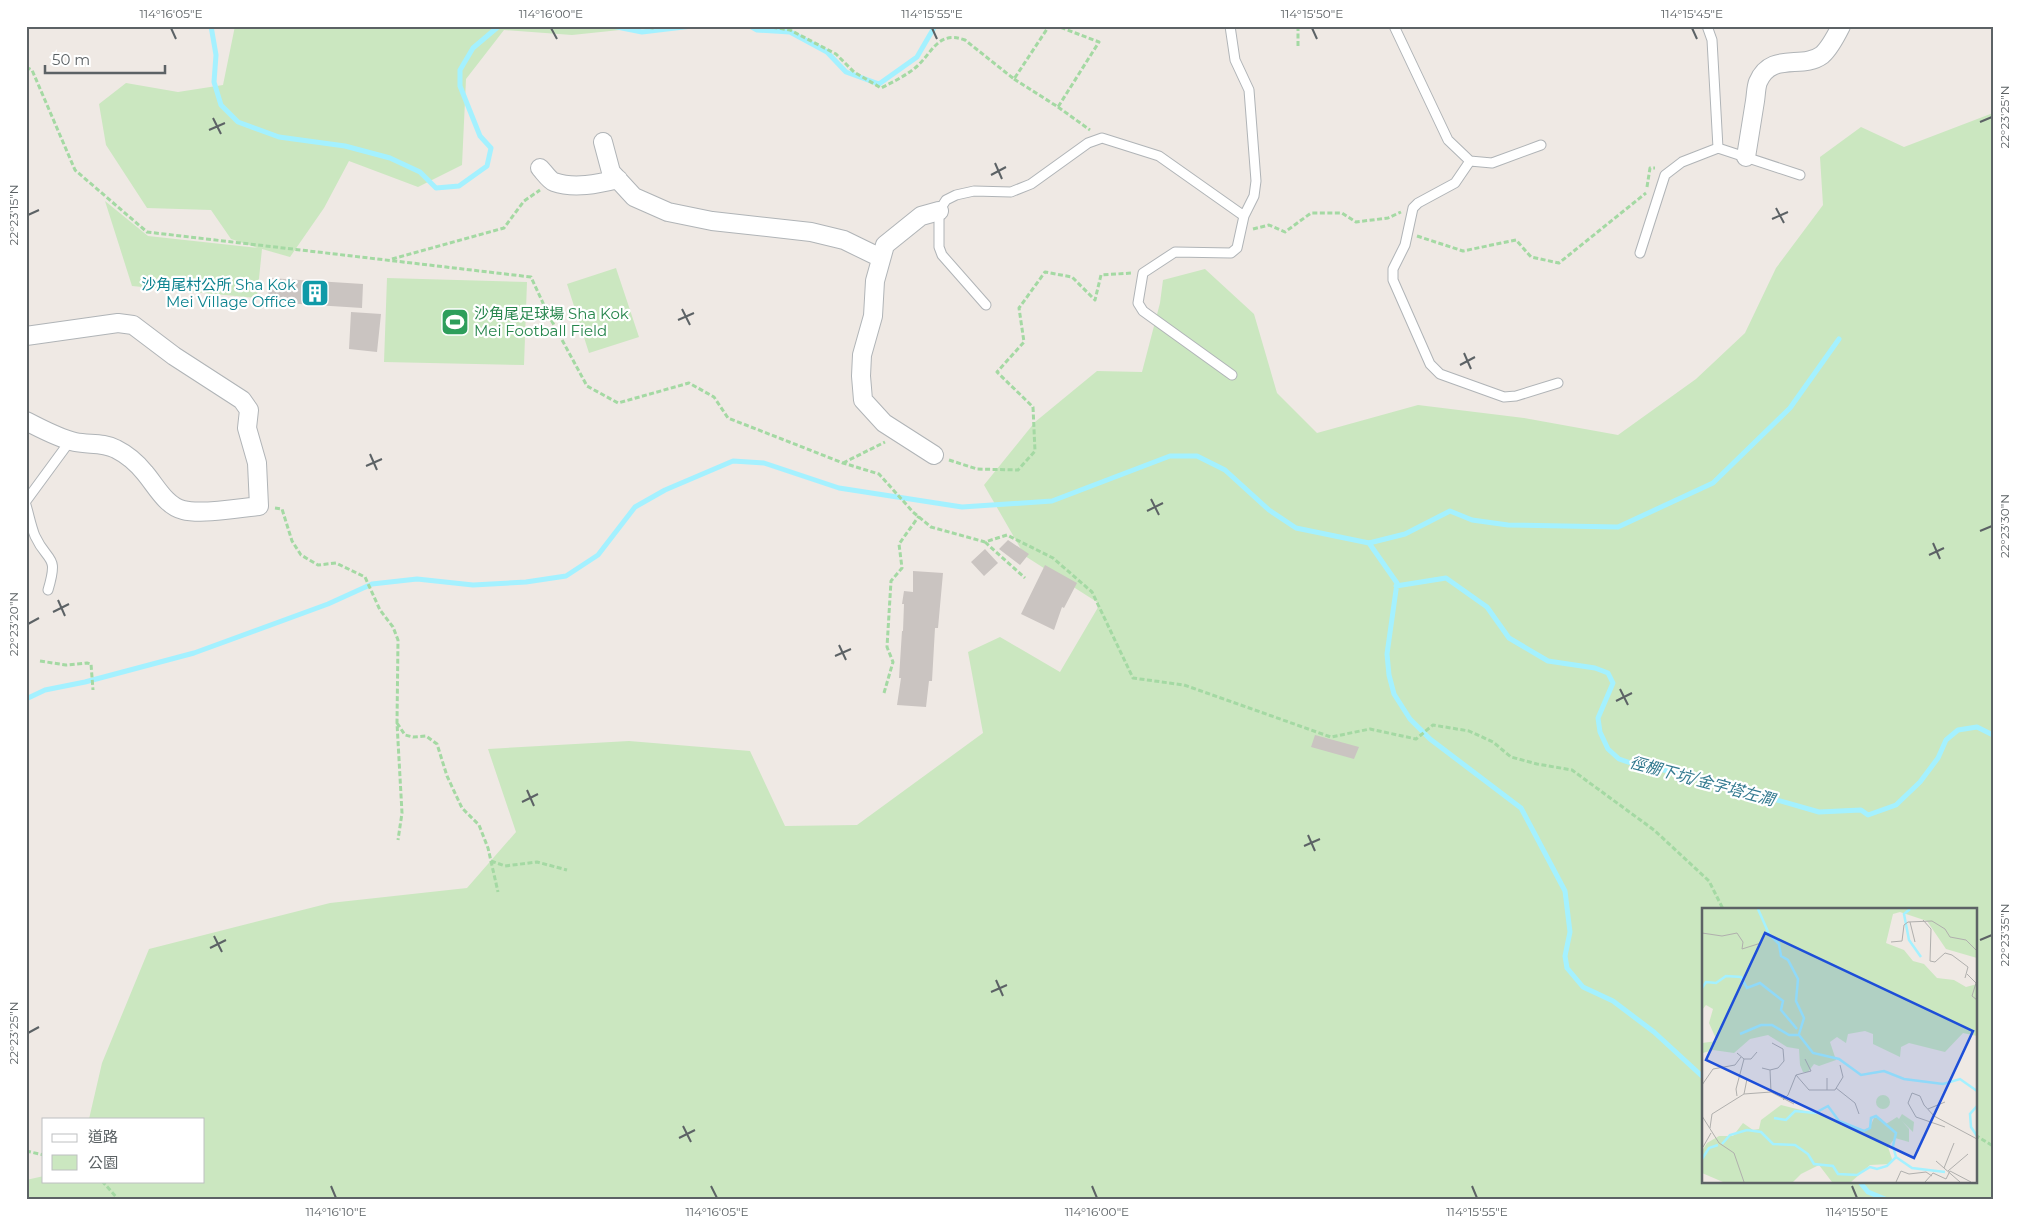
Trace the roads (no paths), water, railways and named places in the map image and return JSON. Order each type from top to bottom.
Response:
[{"type":"street","points":[[1746,157],[1758,81],[1769,68],[1781,62],[1812,60],[1822,54],[1836,37],[1841,26]]},
{"type":"street","points":[[603,142],[611,172],[634,197],[668,212],[712,221],[811,232],[844,240],[881,258]]},
{"type":"street","points":[[540,168],[553,181],[588,186],[618,179]]},
{"type":"street","points":[[934,454],[884,423],[863,400],[861,376],[862,355],[873,316],[875,281],[885,245],[921,216],[938,211]]},
{"type":"street","points":[[26,336],[118,323],[133,326],[174,356],[242,400],[249,410],[247,428],[257,463],[259,506],[195,512],[182,510],[164,498],[145,472],[132,459],[118,450],[107,445],[87,444],[70,440],[26,421]]},
{"type":"lane","points":[[1230,26],[1235,60],[1249,90],[1256,181],[1254,196],[1244,216],[1237,248],[1230,253],[1175,252],[1143,273],[1138,303],[1143,311],[1232,375]]},
{"type":"lane","points":[[1394,26],[1448,140],[1470,161],[1492,163],[1541,146]]},
{"type":"lane","points":[[1707,26],[1712,40],[1718,148]]},
{"type":"lane","points":[[986,305],[942,255],[939,247],[938,211],[946,200],[956,195],[974,191],[1011,192],[1031,184],[1088,143],[1102,138],[1158,156],[1244,216]]},
{"type":"lane","points":[[1640,253],[1665,175],[1673,167],[1718,148],[1800,175]]},
{"type":"lane","points":[[1470,161],[1455,183],[1418,203],[1410,215],[1405,245],[1393,269],[1394,280],[1430,364],[1440,374],[1504,397],[1516,396],[1558,383]]},
{"type":"lane","points":[[26,501],[70,440]]},
{"type":"lane","points":[[26,505],[36,537],[53,565],[54,571],[48,590]]},
{"type":"waterway","points":[[211,26],[216,55],[214,82],[221,105],[238,122],[279,137],[345,146],[390,158],[420,172],[436,188],[459,186],[487,166],[491,148],[480,136],[460,86],[460,70],[473,48],[499,26]]},
{"type":"waterway","points":[[612,26],[642,32],[692,26]]},
{"type":"waterway","points":[[750,26],[757,30],[790,32],[827,52],[846,72],[879,84],[917,57],[935,26]]},
{"type":"waterway","points":[[26,699],[45,690],[85,682],[194,653],[328,604],[372,584],[417,579],[473,585],[526,582],[566,576],[598,555],[635,507],[665,490],[733,461],[764,463],[839,488],[962,507],[1052,501],[1170,456],[1197,456],[1225,470],[1269,510],[1296,528],[1369,543],[1405,534],[1450,511],[1472,520],[1508,525],[1618,527],[1713,483],[1790,408],[1839,339]]},
{"type":"waterway","points":[[1369,543],[1397,583],[1387,654],[1389,675],[1394,694],[1410,719],[1430,739],[1521,808],[1565,891],[1570,932],[1565,956],[1567,968],[1583,987],[1613,1001],[1654,1032],[1702,1076]]},
{"type":"waterway","name":"徑棚下坑/金字塔左澗","points":[[1396,586],[1446,578],[1487,607],[1509,638],[1548,661],[1595,668],[1608,673],[1613,683],[1598,718],[1600,732],[1608,749],[1619,759],[1637,765],[1690,775],[1819,812],[1861,810],[1868,815],[1896,805],[1920,782],[1938,758],[1946,740],[1958,730],[1977,727],[1993,735]]},
{"type":"waterway","points":[[1860,1182],[1868,1192],[1885,1199]]},
{"type":"place","name":"沙角尾村公所 Sha Kok Mei Village Office","points":[[315,293]]},
{"type":"place","name":"沙角尾足球場 Sha Kok Mei Football Field","points":[[455,322]]}]
